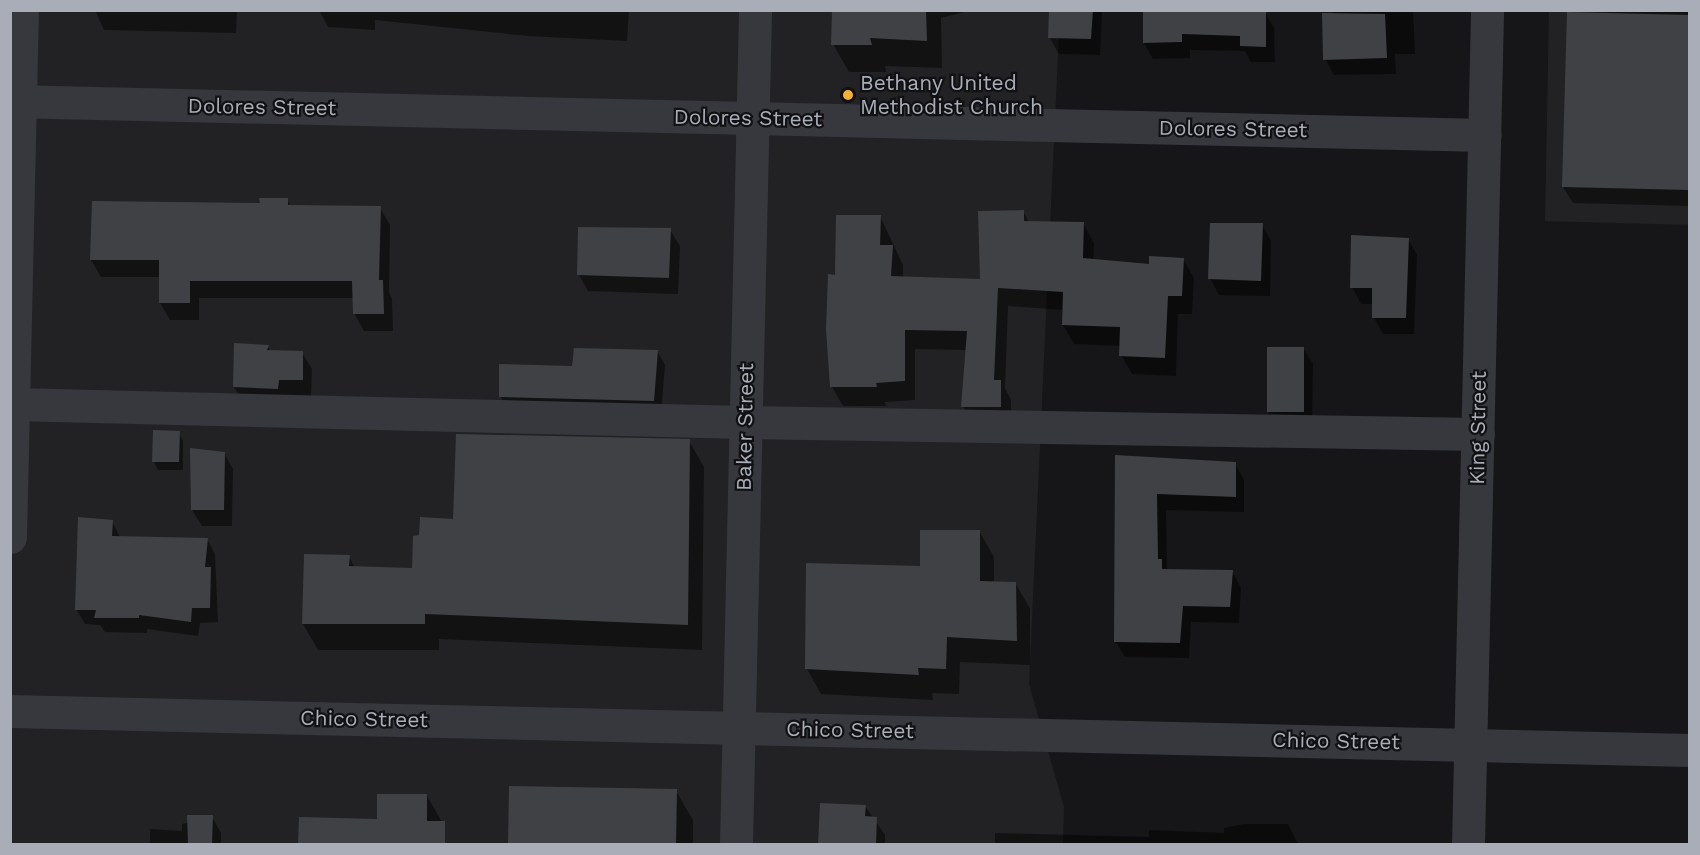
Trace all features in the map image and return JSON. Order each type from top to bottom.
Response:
[{"type":"street","points":[[10,537],[14,404],[15,101],[22,10]]},
{"type":"street","name":"Baker Street","points":[[736,844],[755,10]]},
{"type":"street","name":"King Street","points":[[1468,844],[1487,10]]},
{"type":"street","name":"Dolores Street","points":[[15,101],[1485,135]]},
{"type":"street","points":[[14,404],[745,422],[1478,434]]},
{"type":"street","name":"Chico Street","points":[[10,711],[1689,750]]},
{"type":"shaded area","points":[[10,11],[1060,11],[1029,684],[1064,807],[1063,844],[11,844]]},
{"type":"shaded area","points":[[1549,11],[1689,11],[1689,225],[1545,221]]},
{"type":"building","points":[[832,10],[926,10],[927,41],[870,38],[872,45],[831,45]]},
{"type":"building","points":[[1049,10],[1093,10],[1091,39],[1048,38]]},
{"type":"building","points":[[1143,10],[1266,10],[1266,47],[1240,46],[1240,36],[1182,34],[1182,42],[1143,43]]},
{"type":"building","points":[[1567,12],[1689,15],[1689,190],[1562,187]]},
{"type":"building","points":[[1322,13],[1385,14],[1387,58],[1323,60]]},
{"type":"building","points":[[259,198],[288,198],[288,205],[381,206],[379,280],[383,280],[384,314],[353,314],[352,281],[190,281],[190,303],[159,303],[159,260],[90,260],[92,201],[260,203]]},
{"type":"building","points":[[1024,210],[1024,221],[1084,222],[1083,258],[1149,264],[1149,256],[1184,258],[1182,296],[1168,296],[1165,358],[1119,356],[1120,327],[1062,325],[1063,292],[998,288],[994,380],[1001,380],[1001,407],[961,407],[967,331],[905,330],[905,381],[876,383],[877,387],[830,387],[826,330],[828,274],[835,275],[836,215],[881,215],[880,245],[893,245],[891,276],[980,279],[978,211]]},
{"type":"building","points":[[1210,223],[1263,223],[1261,281],[1208,279]]},
{"type":"building","points":[[578,227],[671,228],[669,278],[577,275]]},
{"type":"building","points":[[1351,235],[1409,238],[1406,318],[1372,318],[1372,288],[1350,288]]},
{"type":"building","points":[[234,343],[269,345],[267,350],[303,351],[303,380],[279,380],[278,389],[233,387]]},
{"type":"building","points":[[1267,347],[1304,347],[1304,412],[1267,412]]},
{"type":"building","points":[[574,348],[658,350],[654,401],[499,397],[499,364],[572,366]]},
{"type":"building","points":[[153,430],[180,431],[179,462],[152,462]]},
{"type":"building","points":[[456,434],[690,439],[688,625],[425,614],[425,624],[302,624],[304,554],[350,555],[349,566],[412,568],[413,536],[419,535],[420,517],[453,519]]},
{"type":"building","points":[[190,448],[225,452],[224,510],[191,510]]},
{"type":"building","points":[[1115,455],[1236,462],[1236,497],[1157,494],[1158,559],[1162,559],[1162,569],[1233,570],[1230,607],[1183,606],[1180,643],[1114,642]]},
{"type":"building","points":[[78,517],[113,520],[112,536],[208,538],[205,567],[211,567],[210,608],[192,608],[191,622],[139,615],[139,618],[94,618],[96,610],[75,610]]},
{"type":"building","points":[[920,530],[980,530],[980,581],[1016,582],[1017,641],[947,637],[946,669],[918,668],[919,675],[805,669],[806,563],[920,566]]},
{"type":"building","points":[[509,786],[677,789],[676,844],[508,844]]},
{"type":"building","points":[[377,794],[427,794],[427,821],[445,821],[445,844],[298,844],[299,817],[377,819]]},
{"type":"building","points":[[820,803],[866,805],[865,816],[877,817],[876,844],[818,844]]},
{"type":"building","points":[[187,815],[213,815],[212,844],[188,844]]},
{"type":"place","name":"Bethany United Methodist Church","points":[[848,95]]}]
